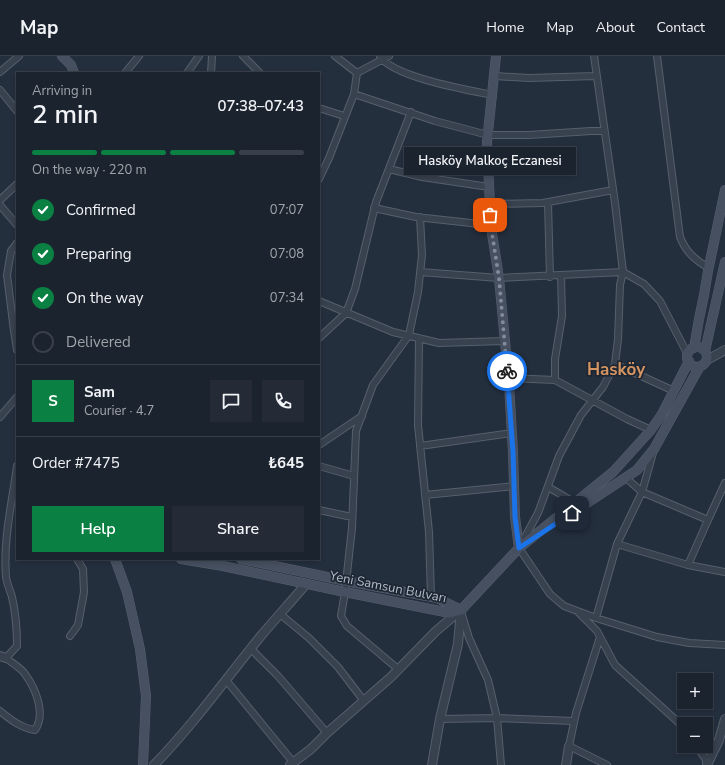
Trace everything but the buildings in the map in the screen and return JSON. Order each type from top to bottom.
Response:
[{"type":"main road","points":[[496,56],[488,135],[489,187],[491,227],[499,278],[508,378],[512,433],[515,517],[519,548]]},
{"type":"main road","points":[[66,57],[74,72]]},
{"type":"main road","points":[[461,610],[519,548],[613,472],[662,414],[690,354],[725,190]]},
{"type":"main road","points":[[519,548],[637,470],[654,449],[704,358],[722,285],[725,262]]},
{"type":"main road","points":[[690,354],[700,347],[704,358]]},
{"type":"main road","points":[[690,354],[693,366],[704,358]]},
{"type":"main road","points":[[115,560],[127,592],[140,649],[146,696],[143,765]]},
{"type":"main road","name":"Yeni Samsun Bulvarı","points":[[187,560],[223,566],[450,613],[461,610]]},
{"type":"main road","name":"Yeni Samsun Bulvarı","points":[[246,560],[437,598],[461,610]]},
{"type":"street","points":[[0,72],[20,56]]},
{"type":"street","points":[[126,72],[139,56]]},
{"type":"street","points":[[188,72],[199,56]]},
{"type":"street","points":[[211,72],[212,56]]},
{"type":"street","points":[[243,56],[259,72]]},
{"type":"street","points":[[334,56],[357,73]]},
{"type":"street","points":[[322,165],[354,94],[357,73],[381,58],[389,56]]},
{"type":"street","points":[[594,56],[623,272],[620,285],[618,339],[615,364],[603,387],[581,415],[559,456],[538,513],[519,548],[550,594],[564,606],[578,612],[657,637],[689,643],[725,645]]},
{"type":"street","points":[[657,56],[680,237],[684,248],[708,268]]},
{"type":"street","points":[[381,58],[396,70],[449,86],[493,95]]},
{"type":"street","points":[[495,76],[529,78],[596,76]]},
{"type":"street","points":[[0,90],[16,110]]},
{"type":"street","points":[[354,94],[435,121],[488,135],[529,135],[604,131]]},
{"type":"street","points":[[320,108],[344,116]]},
{"type":"street","points":[[320,337],[346,313],[354,289],[374,208],[411,112]]},
{"type":"street","points":[[389,169],[422,177],[489,187]]},
{"type":"street","points":[[0,200],[16,185]]},
{"type":"street","points":[[490,204],[548,202],[613,190]]},
{"type":"street","points":[[548,202],[550,277]]},
{"type":"street","points":[[0,205],[16,224]]},
{"type":"street","points":[[374,208],[420,217],[491,227]]},
{"type":"street","points":[[398,670],[347,626],[340,616],[345,592],[352,518],[356,431],[373,384],[410,336],[418,292],[422,255],[420,217]]},
{"type":"street","points":[[16,244],[11,251],[7,275],[16,340]]},
{"type":"street","points":[[420,272],[499,278],[550,277],[623,272],[644,284],[660,301],[680,340],[690,354]]},
{"type":"street","points":[[555,380],[555,359],[562,316],[561,276]]},
{"type":"street","points":[[320,301],[393,332],[439,343],[504,341]]},
{"type":"street","points":[[419,338],[418,425],[429,532],[431,597]]},
{"type":"street","points":[[680,340],[690,354]]},
{"type":"street","points":[[704,358],[725,350]]},
{"type":"street","points":[[615,364],[674,391]]},
{"type":"street","points":[[508,378],[555,380],[592,401],[650,430]]},
{"type":"street","points":[[0,417],[16,398]]},
{"type":"street","points":[[320,444],[362,416]]},
{"type":"street","points":[[420,446],[512,433]]},
{"type":"street","points":[[596,618],[617,544],[642,492],[654,449]]},
{"type":"street","points":[[320,466],[354,476]]},
{"type":"street","points":[[0,712],[12,721],[27,729],[35,730],[39,724],[39,705],[33,688],[25,673],[3,657],[17,646],[12,596],[6,578],[5,556],[16,472]]},
{"type":"street","points":[[626,478],[642,492],[708,520]]},
{"type":"street","points":[[688,565],[725,483]]},
{"type":"street","points":[[425,495],[514,486]]},
{"type":"street","points":[[548,487],[574,502]]},
{"type":"street","points":[[320,510],[352,518]]},
{"type":"street","points":[[10,511],[16,513]]},
{"type":"street","points":[[617,544],[688,565],[725,572]]},
{"type":"street","points":[[70,636],[78,625],[84,592],[83,569],[78,560]]},
{"type":"street","points":[[154,765],[171,748],[250,649],[306,584]]},
{"type":"street","points":[[226,680],[291,764],[311,749],[364,701],[398,670],[436,631],[461,610]]},
{"type":"street","points":[[461,610],[469,638],[488,680],[497,718],[501,765]]},
{"type":"street","points":[[432,765],[440,719],[458,644],[461,610]]},
{"type":"street","points":[[578,612],[597,631],[615,664],[677,721]]},
{"type":"street","points":[[280,614],[309,638],[338,667],[364,701]]},
{"type":"street","points":[[566,765],[574,721],[600,637]]},
{"type":"street","points":[[250,649],[278,676],[327,733]]},
{"type":"street","points":[[440,719],[497,718],[574,721]]},
{"type":"street","points":[[707,765],[719,740],[725,719]]},
{"type":"street","points":[[569,746],[607,765]]},
{"type":"street","points":[[701,753],[705,758],[707,765]]},
{"type":"way so far","points":[[490,215],[499,278],[507,371]]},
{"type":"place","name":"Hasköy Malkoç Eczanesi","points":[[490,215]]},
{"type":"district","name":"Hasköy","points":[[616,369]]},
{"type":"route","points":[[507,371],[513,452],[515,517],[519,548],[572,513]]}]
